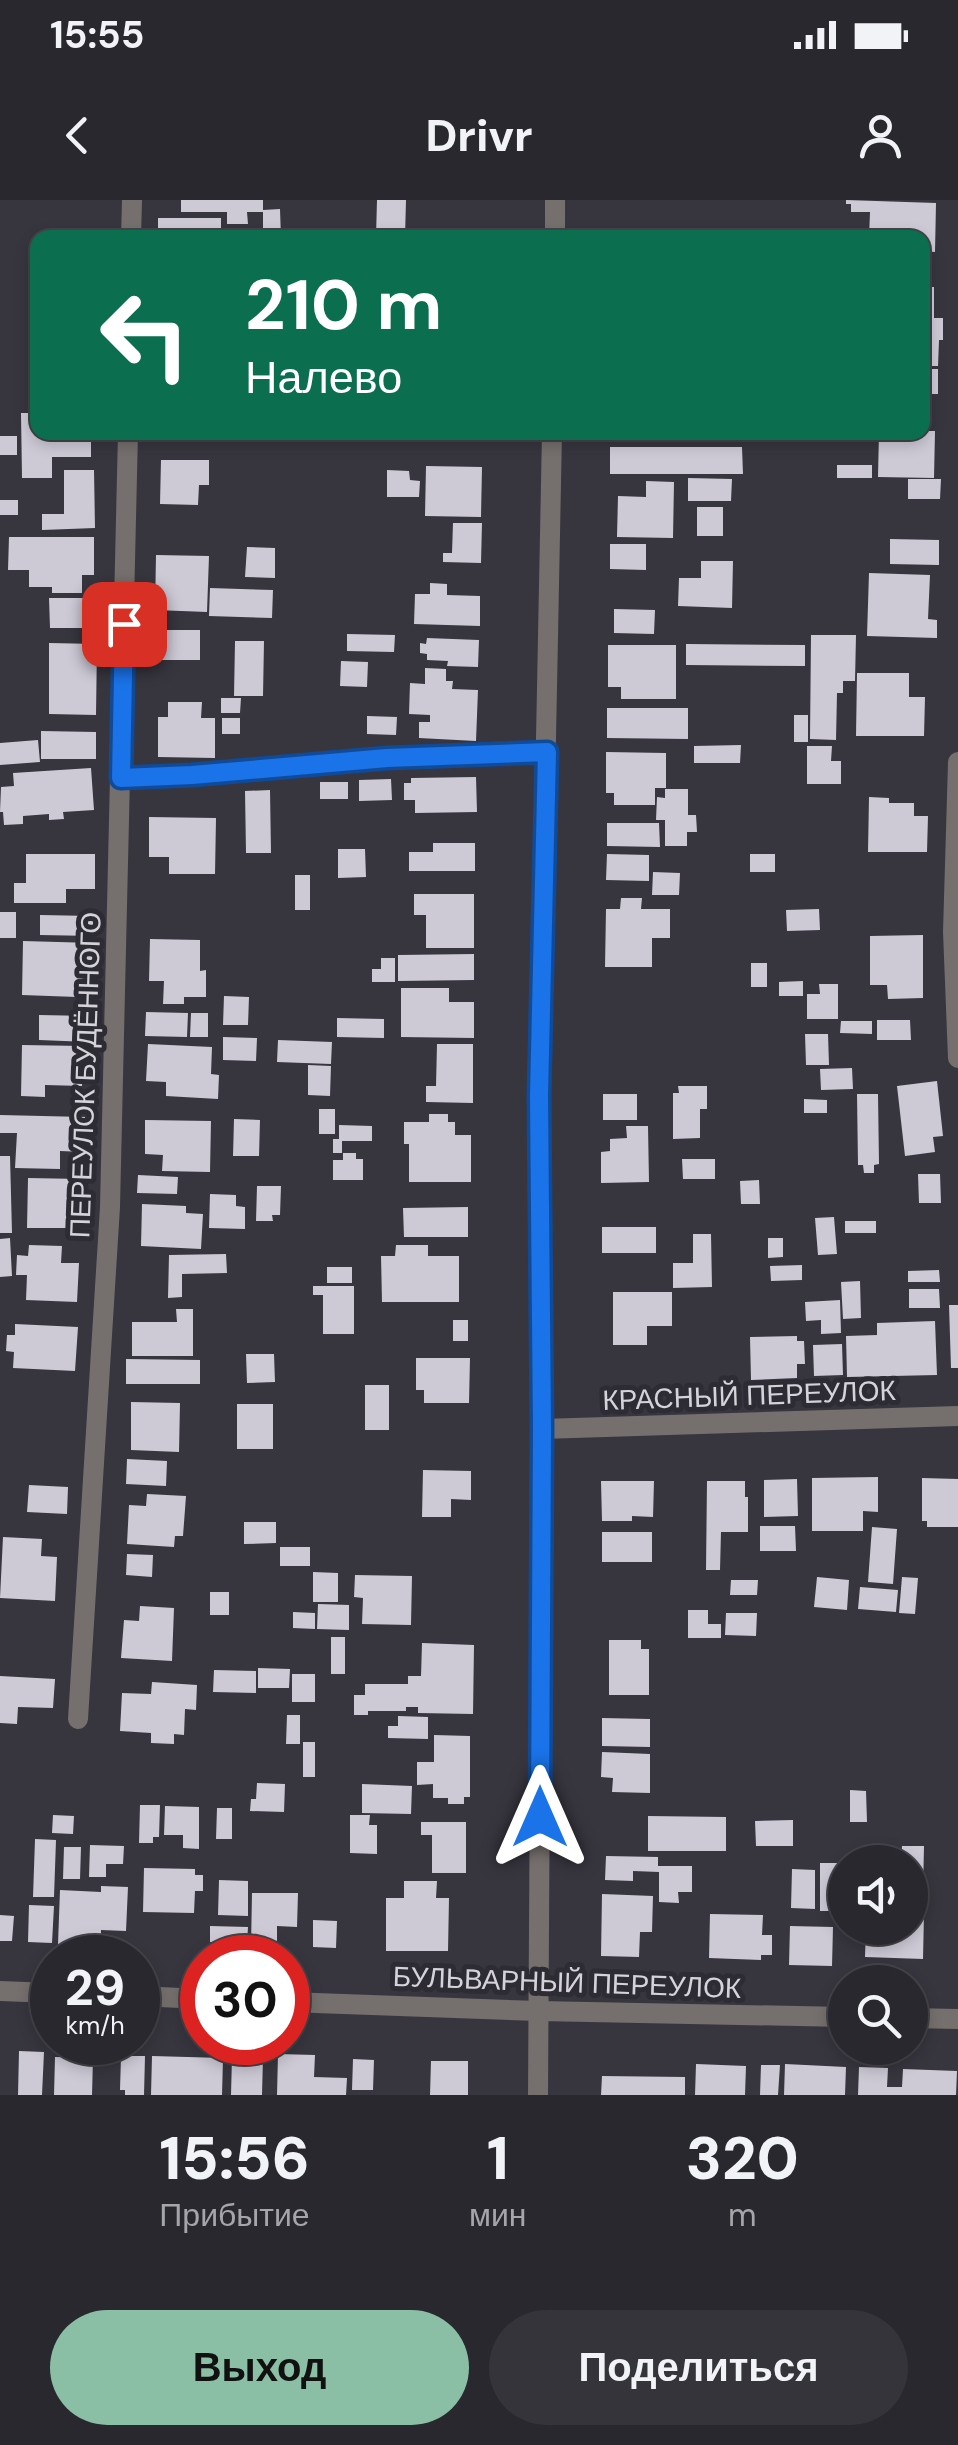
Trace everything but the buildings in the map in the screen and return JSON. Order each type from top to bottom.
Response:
[{"type":"street","points":[[131,230],[132,200]]},
{"type":"street","points":[[555,200],[555,230]]},
{"type":"street","name":"ПЕРЕУЛОК БУДЁННОГО","points":[[78,1718],[110,1208],[128,440]]},
{"type":"street","points":[[538,2095],[540,1058],[552,440]]},
{"type":"street","points":[[958,762],[954,932],[958,1058]]},
{"type":"street","name":"КРАСНЫЙ ПЕРЕУЛОК","points":[[542,1429],[958,1416]]},
{"type":"street","points":[[0,1991],[30,1992]]},
{"type":"street","name":"БУЛЬВАРНЫЙ ПЕРЕУЛОК","points":[[310,2003],[828,2017]]},
{"type":"street","points":[[928,2018],[958,2019]]},
{"type":"lane","points":[[121,778],[387,758],[547,752]]},
{"type":"route","points":[[124,624],[121,778],[387,758],[547,752],[539,1096],[540,1817]]}]
